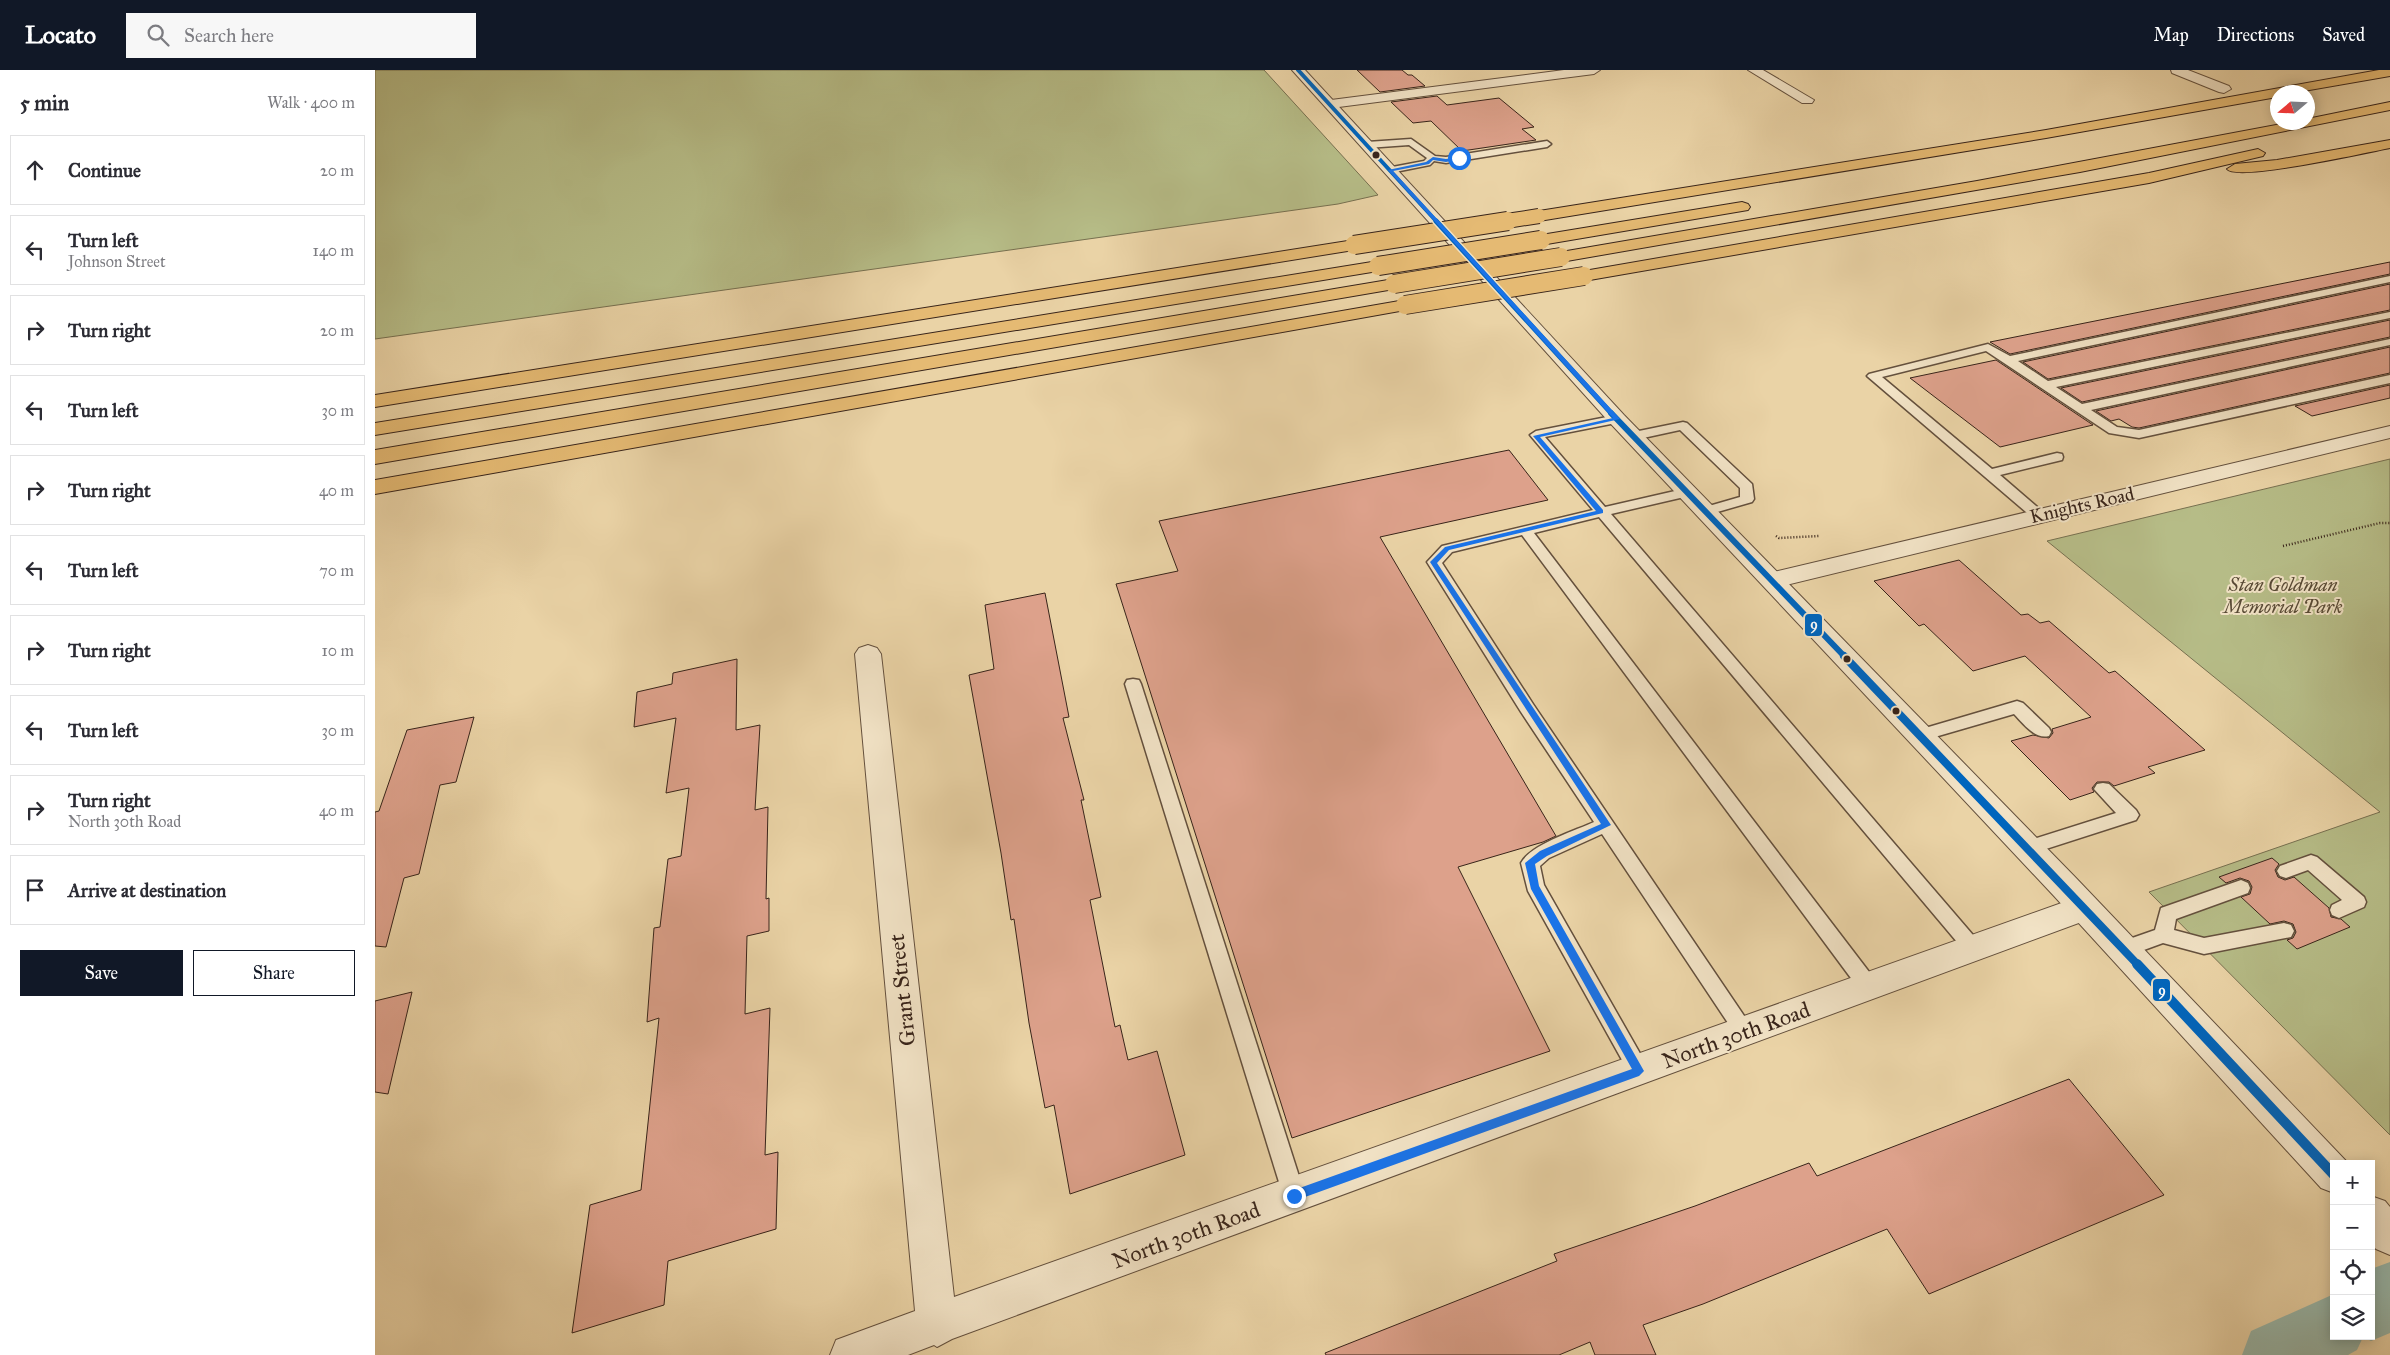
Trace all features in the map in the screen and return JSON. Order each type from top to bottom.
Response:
[{"type":"highway","points":[[2315,86],[2353,70]]},
{"type":"highway","points":[[2315,86],[2390,72]]},
{"type":"highway","points":[[375,402],[2046,134],[2270,93]]},
{"type":"highway","points":[[375,457],[2115,162],[2281,130],[2390,106]]},
{"type":"highway","points":[[2149,178],[2277,165],[2390,144]]},
{"type":"highway","points":[[375,487],[1405,305],[1584,276],[2149,178],[2269,150]]},
{"type":"highway","points":[[375,429],[1755,204]]},
{"type":"street","points":[[1298,70],[1617,419],[1774,580],[2085,908],[2122,950],[2330,1171]]},
{"type":"street","points":[[1331,104],[1594,70]]},
{"type":"street","points":[[1754,70],[1807,100]]},
{"type":"street","points":[[2177,70],[2224,88]]},
{"type":"street","name":"Knights Road","points":[[1774,580],[2038,515],[2390,432]]},
{"type":"street","name":"Grant Street","points":[[867,654],[937,1326]]},
{"type":"street","name":"North 30th Road","points":[[851,1355],[937,1326],[2085,908]]},
{"type":"street","points":[[2375,1219],[2390,1235]]},
{"type":"lane","points":[[1367,145],[1411,142],[1433,158],[1451,160],[1547,144]]},
{"type":"lane","points":[[1390,170],[1427,163],[1433,158]]},
{"type":"lane","points":[[2008,360],[2390,279]]},
{"type":"lane","points":[[2047,386],[2390,315]]},
{"type":"lane","points":[[2081,408],[2390,342]]},
{"type":"lane","points":[[2038,515],[1873,376],[1988,347],[2113,430],[2139,434],[2390,379]]},
{"type":"lane","points":[[1617,419],[1536,436],[1975,949]]},
{"type":"lane","points":[[1634,436],[1683,426],[1747,487],[1747,499],[1707,511]]},
{"type":"lane","points":[[1990,474],[2057,457]]},
{"type":"lane","points":[[1688,492],[1447,549],[1434,562],[1606,825],[1745,1032]]},
{"type":"lane","points":[[1525,530],[1869,987]]},
{"type":"lane","points":[[1133,684],[1294,1196]]},
{"type":"lane","points":[[1921,735],[2017,707],[2043,732]]},
{"type":"lane","points":[[2027,848],[2130,815],[2103,789]]},
{"type":"lane","points":[[1606,825],[1543,853],[1530,863],[1535,886],[1639,1071]]},
{"type":"lane","points":[[2287,871],[2311,862],[2357,902],[2339,910]]},
{"type":"lane","points":[[2163,935],[2168,914],[2241,888]]},
{"type":"lane","points":[[2122,950],[2163,935],[2204,946],[2284,931]]},
{"type":"path","points":[[2283,546],[2380,523],[2390,523]]},
{"type":"green space","points":[[375,70],[1264,70],[1378,195],[1338,204],[375,339]]},
{"type":"green space","name":"Stan Goldman Memorial Park","points":[[2390,459],[2390,1135],[2149,892],[2380,812],[2047,541]]},
{"type":"building","points":[[1357,70],[1402,70],[1408,75],[1412,75],[1425,86],[1380,92]]},
{"type":"building","points":[[1437,96],[1447,105],[1499,98],[1534,127],[1522,129],[1536,140],[1462,151],[1431,121],[1413,123],[1391,102]]},
{"type":"building","points":[[2390,262],[2390,274],[2010,354],[1990,342]]},
{"type":"building","points":[[2390,284],[2390,310],[2048,379],[2023,362]]},
{"type":"building","points":[[2390,320],[2390,337],[2082,402],[2061,388]]},
{"type":"building","points":[[2390,347],[2390,373],[2139,428],[2132,427],[2119,419],[2111,421],[2096,411]]},
{"type":"building","points":[[1996,360],[2093,425],[2000,447],[1910,378]]},
{"type":"building","points":[[2390,385],[2390,398],[2312,416],[2295,406]]},
{"type":"building","points":[[1509,450],[1548,500],[1380,537],[1556,836],[1543,842],[1458,867],[1550,1051],[1292,1138],[1116,584],[1178,571],[1159,521]]},
{"type":"building","points":[[1959,560],[2021,615],[2028,614],[2040,623],[2049,621],[2109,673],[2115,671],[2205,750],[2148,767],[2155,773],[2114,786],[2109,782],[2097,782],[2092,788],[2094,792],[2070,800],[2011,741],[2033,735],[2049,738],[2053,733],[2052,729],[2091,717],[2025,656],[1973,671],[1924,624],[1919,626],[1874,581]]},
{"type":"building","points":[[1045,593],[1069,717],[1063,718],[1084,800],[1081,800],[1101,897],[1090,900],[1115,1027],[1120,1025],[1128,1060],[1157,1051],[1185,1155],[1070,1194],[1054,1105],[1045,1108],[1029,1023],[1014,919],[1011,920],[969,675],[994,669],[985,605]]},
{"type":"building","points":[[737,659],[736,730],[760,725],[755,810],[768,807],[766,899],[769,898],[769,931],[747,936],[745,1014],[770,1008],[765,1155],[778,1152],[776,1229],[668,1261],[664,1305],[572,1333],[590,1205],[641,1190],[659,1018],[647,1022],[654,928],[660,927],[668,859],[681,856],[689,788],[666,793],[676,718],[634,727],[637,692],[672,684],[673,673]]},
{"type":"building","points":[[474,717],[456,782],[440,785],[419,874],[404,878],[386,947],[375,946],[375,812],[379,811],[407,730]]},
{"type":"building","points":[[2272,858],[2279,864],[2275,870],[2278,877],[2285,880],[2294,877],[2329,908],[2331,917],[2341,919],[2350,927],[2297,949],[2287,940],[2293,938],[2296,932],[2293,924],[2284,921],[2270,924],[2241,897],[2250,894],[2252,887],[2249,881],[2240,878],[2226,883],[2219,877]]},
{"type":"building","points":[[412,992],[388,1094],[375,1092],[375,1001]]},
{"type":"building","points":[[2069,1079],[2164,1195],[1929,1294],[1887,1229],[1703,1304],[1643,1325],[1656,1355],[1595,1355],[1590,1342],[1559,1355],[1326,1355],[1325,1353],[1557,1261],[1554,1254],[1695,1206],[1809,1163],[1817,1176]]},
{"type":"waterway","points":[[2375,1306],[2381,1304],[2390,1294]]},
{"type":"waterway","points":[[2275,1355],[2330,1329]]},
{"type":"transit line","name":"9","points":[[1298,70],[1617,419],[2065,887],[2330,1171]]},
{"type":"route","points":[[1294,1196],[1639,1071],[1535,886],[1530,863],[1543,853],[1606,825],[1527,708],[1434,562],[1447,549],[1601,512],[1536,436],[1617,419],[1390,170],[1427,163],[1433,158],[1446,160],[1459,158]]}]
